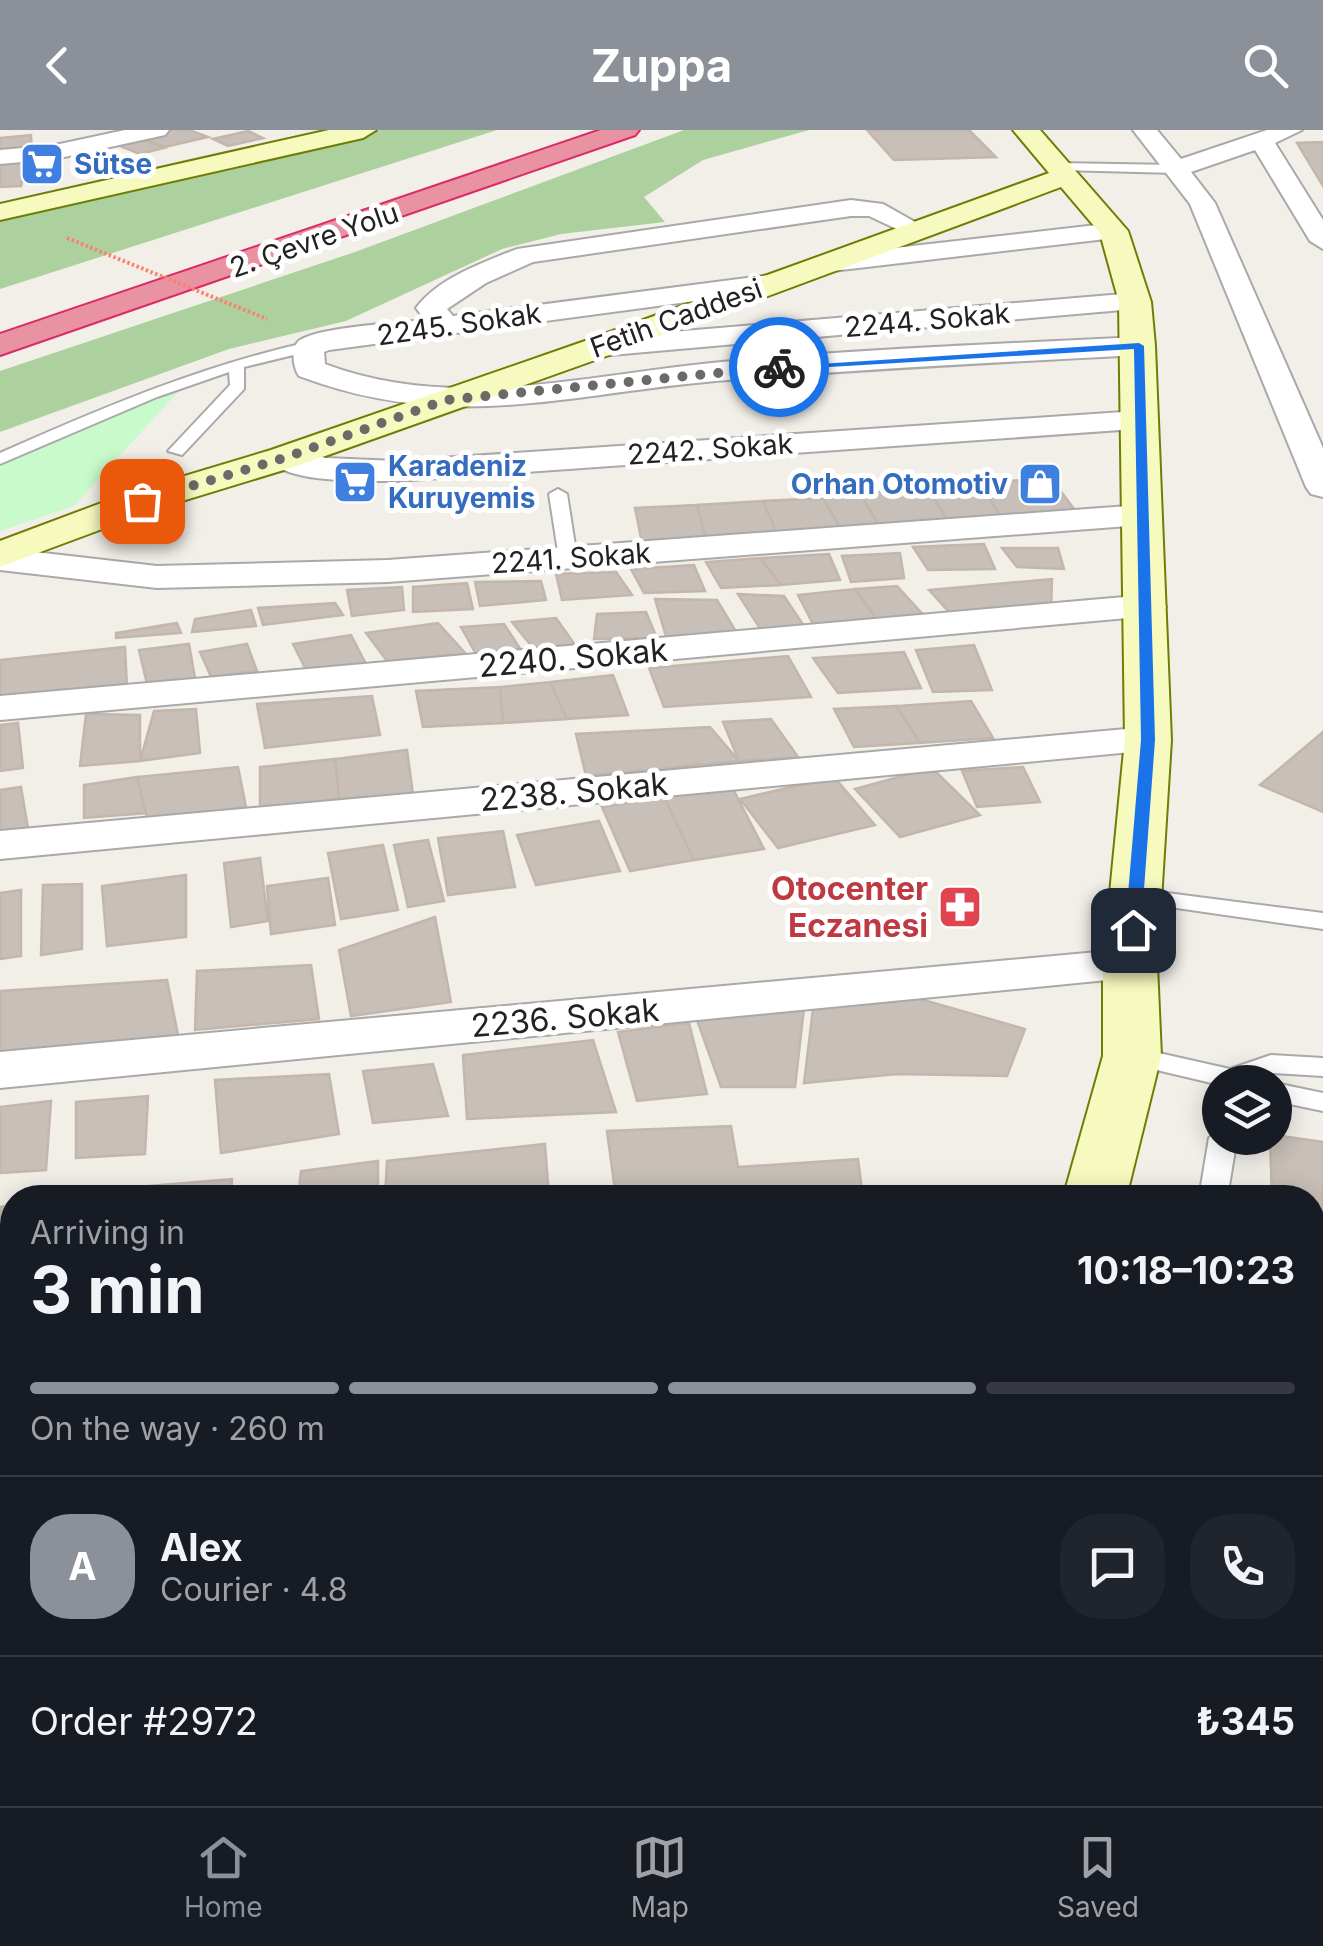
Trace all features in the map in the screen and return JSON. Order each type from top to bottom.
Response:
[{"type":"highway","name":"2. Çevre Yolu","points":[[123,273],[548,130]]},
{"type":"highway","name":"2. Çevre Yolu","points":[[0,346],[626,130]]},
{"type":"main road","points":[[0,212],[363,130]]},
{"type":"main road","points":[[1026,130],[1114,232],[1135,302],[1139,346],[1148,740],[1130,965],[1132,1056],[1097,1185]]},
{"type":"main road","name":"Fetih Caddesi","points":[[0,557],[142,501],[284,458],[600,347],[1066,175]]},
{"type":"street","points":[[0,157],[55,141],[157,130]]},
{"type":"street","points":[[1145,130],[1202,203],[1310,429],[1323,487]]},
{"type":"street","points":[[1208,130],[1218,156]]},
{"type":"street","points":[[1176,170],[1274,134],[1323,241]]},
{"type":"street","points":[[36,204],[55,141]]},
{"type":"street","points":[[445,325],[430,308],[444,296],[527,255],[851,208],[874,209],[918,231]]},
{"type":"street","points":[[824,264],[1114,232]]},
{"type":"street","name":"2245. Sokak","points":[[446,400],[336,382],[310,369],[309,347],[445,325],[770,283]]},
{"type":"street","name":"2244. Sokak","points":[[600,347],[1135,302]]},
{"type":"street","points":[[446,400],[718,372],[1139,346]]},
{"type":"street","name":"2242. Sokak","points":[[284,458],[302,466],[336,470],[397,471],[1138,421]]},
{"type":"street","name":"2241. Sokak","points":[[0,557],[157,577],[388,571],[1142,516]]},
{"type":"street","name":"2240. Sokak","points":[[0,708],[1147,607]]},
{"type":"street","name":"2238. Sokak","points":[[0,845],[1148,740]]},
{"type":"street","name":"2236. Sokak","points":[[0,1070],[1130,965]]},
{"type":"lane","points":[[1066,175],[1162,176],[1176,170]]},
{"type":"lane","points":[[1066,175],[1176,170]]},
{"type":"lane","points":[[0,459],[116,408],[236,363],[309,347]]},
{"type":"lane","points":[[176,451],[238,386],[236,363]]},
{"type":"lane","points":[[558,494],[568,558]]},
{"type":"lane","points":[[1136,896],[1323,921]]},
{"type":"lane","points":[[1132,1056],[1202,1073]]},
{"type":"lane","points":[[1292,1065],[1323,1067]]},
{"type":"lane","points":[[1292,1096],[1323,1102]]},
{"type":"lane","points":[[1214,1185],[1220,1155]]},
{"type":"path","points":[[66,238],[267,319]]},
{"type":"green space","points":[[381,130],[497,130],[0,289],[0,221]]},
{"type":"green space","points":[[684,130],[809,130],[703,160],[644,197],[665,222],[561,234],[502,249],[346,321],[229,349],[0,432],[0,371],[355,252]]},
{"type":"green space","points":[[184,385],[74,506],[0,531],[0,458]]},
{"type":"building","points":[[159,130],[189,130],[208,137],[165,147],[135,136]]},
{"type":"building","points":[[867,130],[969,130],[996,157],[894,160]]},
{"type":"building","points":[[248,131],[263,138],[228,146],[213,139]]},
{"type":"building","points":[[31,135],[32,153],[0,155],[0,138]]},
{"type":"building","points":[[134,136],[164,148],[140,154],[110,142]]},
{"type":"building","points":[[1323,142],[1323,186],[1297,143]]},
{"type":"building","points":[[0,162],[27,163],[21,186],[0,187]]},
{"type":"building","points":[[1051,478],[1077,513],[1003,520],[980,483]]},
{"type":"building","points":[[980,483],[1003,520],[949,523],[927,487]]},
{"type":"building","points":[[927,487],[949,523],[881,528],[860,494]]},
{"type":"building","points":[[860,494],[881,528],[842,531],[823,498]]},
{"type":"building","points":[[823,498],[842,531],[778,536],[763,501]]},
{"type":"building","points":[[763,501],[778,536],[706,540],[697,505]]},
{"type":"building","points":[[697,505],[706,540],[642,543],[635,508]]},
{"type":"building","points":[[984,544],[995,569],[928,570],[913,547]]},
{"type":"building","points":[[1002,548],[1058,548],[1064,569],[1017,567]]},
{"type":"building","points":[[900,553],[904,578],[851,582],[842,556]]},
{"type":"building","points":[[829,554],[840,580],[781,585],[760,558]]},
{"type":"building","points":[[760,558],[781,585],[721,588],[706,562]]},
{"type":"building","points":[[694,565],[705,591],[644,593],[631,569]]},
{"type":"building","points":[[616,572],[632,595],[562,600],[556,574]]},
{"type":"building","points":[[1052,579],[1051,607],[950,613],[929,590]]},
{"type":"building","points":[[541,581],[546,600],[480,606],[475,582]]},
{"type":"building","points":[[467,583],[473,609],[413,612],[413,587]]},
{"type":"building","points":[[897,586],[929,621],[878,621],[855,589]]},
{"type":"building","points":[[402,587],[404,610],[352,616],[347,590]]},
{"type":"building","points":[[855,589],[878,621],[814,626],[798,595]]},
{"type":"building","points":[[738,594],[784,596],[806,629],[761,630]]},
{"type":"building","points":[[655,599],[717,600],[738,635],[667,640]]},
{"type":"building","points":[[335,603],[343,615],[263,625],[258,608]]},
{"type":"building","points":[[251,610],[256,626],[192,632],[195,619]]},
{"type":"building","points":[[646,612],[657,638],[594,639],[597,614]]},
{"type":"building","points":[[556,618],[575,645],[533,648],[512,622]]},
{"type":"building","points":[[177,623],[181,633],[116,638],[116,633]]},
{"type":"building","points":[[438,623],[466,654],[387,661],[366,633]]},
{"type":"building","points":[[504,624],[521,650],[476,654],[461,627]]},
{"type":"building","points":[[351,635],[366,664],[307,672],[293,644]]},
{"type":"building","points":[[189,644],[195,678],[147,684],[139,650]]},
{"type":"building","points":[[247,644],[257,671],[211,677],[200,652]]},
{"type":"building","points":[[974,645],[992,690],[933,692],[916,650]]},
{"type":"building","points":[[125,647],[127,687],[0,702],[0,660]]},
{"type":"building","points":[[904,652],[921,688],[838,693],[813,658]]},
{"type":"building","points":[[788,656],[811,697],[664,707],[649,668]]},
{"type":"building","points":[[613,675],[628,715],[567,719],[550,682]]},
{"type":"building","points":[[550,682],[567,719],[503,723],[500,687]]},
{"type":"building","points":[[500,687],[503,723],[423,727],[416,691]]},
{"type":"building","points":[[372,696],[380,735],[265,748],[257,704]]},
{"type":"building","points":[[971,701],[993,738],[920,743],[896,706]]},
{"type":"building","points":[[896,706],[920,743],[854,747],[834,709]]},
{"type":"building","points":[[196,709],[200,753],[140,761],[154,711]]},
{"type":"building","points":[[86,714],[140,715],[140,761],[80,766]]},
{"type":"building","points":[[771,719],[798,757],[739,761],[723,722]]},
{"type":"building","points":[[18,723],[23,768],[0,771],[0,725]]},
{"type":"building","points":[[710,727],[739,761],[586,776],[576,734]]},
{"type":"building","points":[[1323,732],[1323,812],[1260,785]]},
{"type":"building","points":[[407,750],[413,794],[339,799],[335,759]]},
{"type":"building","points":[[335,759],[339,799],[260,810],[260,767]]},
{"type":"building","points":[[238,767],[246,807],[148,822],[137,777]]},
{"type":"building","points":[[1023,767],[1040,802],[977,807],[962,771]]},
{"type":"building","points":[[932,768],[980,815],[900,837],[855,789]]},
{"type":"building","points":[[137,777],[146,813],[84,818],[84,785]]},
{"type":"building","points":[[834,777],[875,825],[778,848],[740,799]]},
{"type":"building","points":[[21,787],[28,828],[0,833],[0,790]]},
{"type":"building","points":[[732,787],[764,849],[694,860],[664,797]]},
{"type":"building","points":[[664,797],[694,860],[630,871],[602,807]]},
{"type":"building","points":[[599,821],[620,871],[536,885],[517,835]]},
{"type":"building","points":[[503,831],[515,887],[448,895],[438,838]]},
{"type":"building","points":[[428,840],[444,901],[408,907],[394,845]]},
{"type":"building","points":[[383,845],[398,910],[341,919],[328,853]]},
{"type":"building","points":[[260,858],[268,921],[231,927],[224,863]]},
{"type":"building","points":[[186,875],[186,937],[107,946],[102,886]]},
{"type":"building","points":[[328,878],[335,925],[271,934],[267,886]]},
{"type":"building","points":[[82,884],[82,949],[41,955],[43,885]]},
{"type":"building","points":[[21,890],[21,956],[0,959],[0,893]]},
{"type":"building","points":[[435,917],[451,1002],[351,1016],[339,950]]},
{"type":"building","points":[[311,965],[319,1019],[195,1030],[197,971]]},
{"type":"building","points":[[167,980],[178,1035],[0,1053],[0,991]]},
{"type":"building","points":[[906,995],[1025,1029],[1007,1076],[897,1074],[804,1083],[813,1009]]},
{"type":"building","points":[[804,1008],[795,1087],[721,1087],[697,1020]]},
{"type":"building","points":[[689,1023],[707,1094],[637,1101],[618,1032]]},
{"type":"building","points":[[593,1040],[616,1112],[467,1119],[463,1055]]},
{"type":"building","points":[[433,1064],[448,1116],[373,1123],[363,1071]]},
{"type":"building","points":[[329,1074],[339,1134],[221,1153],[215,1080]]},
{"type":"building","points":[[148,1096],[145,1154],[76,1158],[76,1102]]},
{"type":"building","points":[[51,1101],[46,1170],[0,1173],[0,1107]]},
{"type":"building","points":[[731,1126],[738,1167],[858,1159],[861,1185],[614,1185],[607,1131]]},
{"type":"building","points":[[1292,1137],[1323,1142],[1323,1185],[1272,1185],[1271,1155],[1292,1155]]},
{"type":"building","points":[[545,1144],[548,1185],[386,1185],[387,1161]]},
{"type":"building","points":[[378,1161],[378,1185],[299,1185],[301,1171]]},
{"type":"building","points":[[232,1179],[232,1185],[161,1185]]},
{"type":"way so far","points":[[142,501],[284,458],[446,400],[779,367]]},
{"type":"place","name":"Sütse","points":[[42,164]]},
{"type":"place","name":"Karadeniz Kuruyemis","points":[[355,482]]},
{"type":"place","name":"Orhan Otomotiv","points":[[1040,484]]},
{"type":"place","name":"Otocenter Eczanesi","points":[[960,907]]},
{"type":"route","points":[[779,367],[1139,346],[1148,740],[1133,930]]}]
